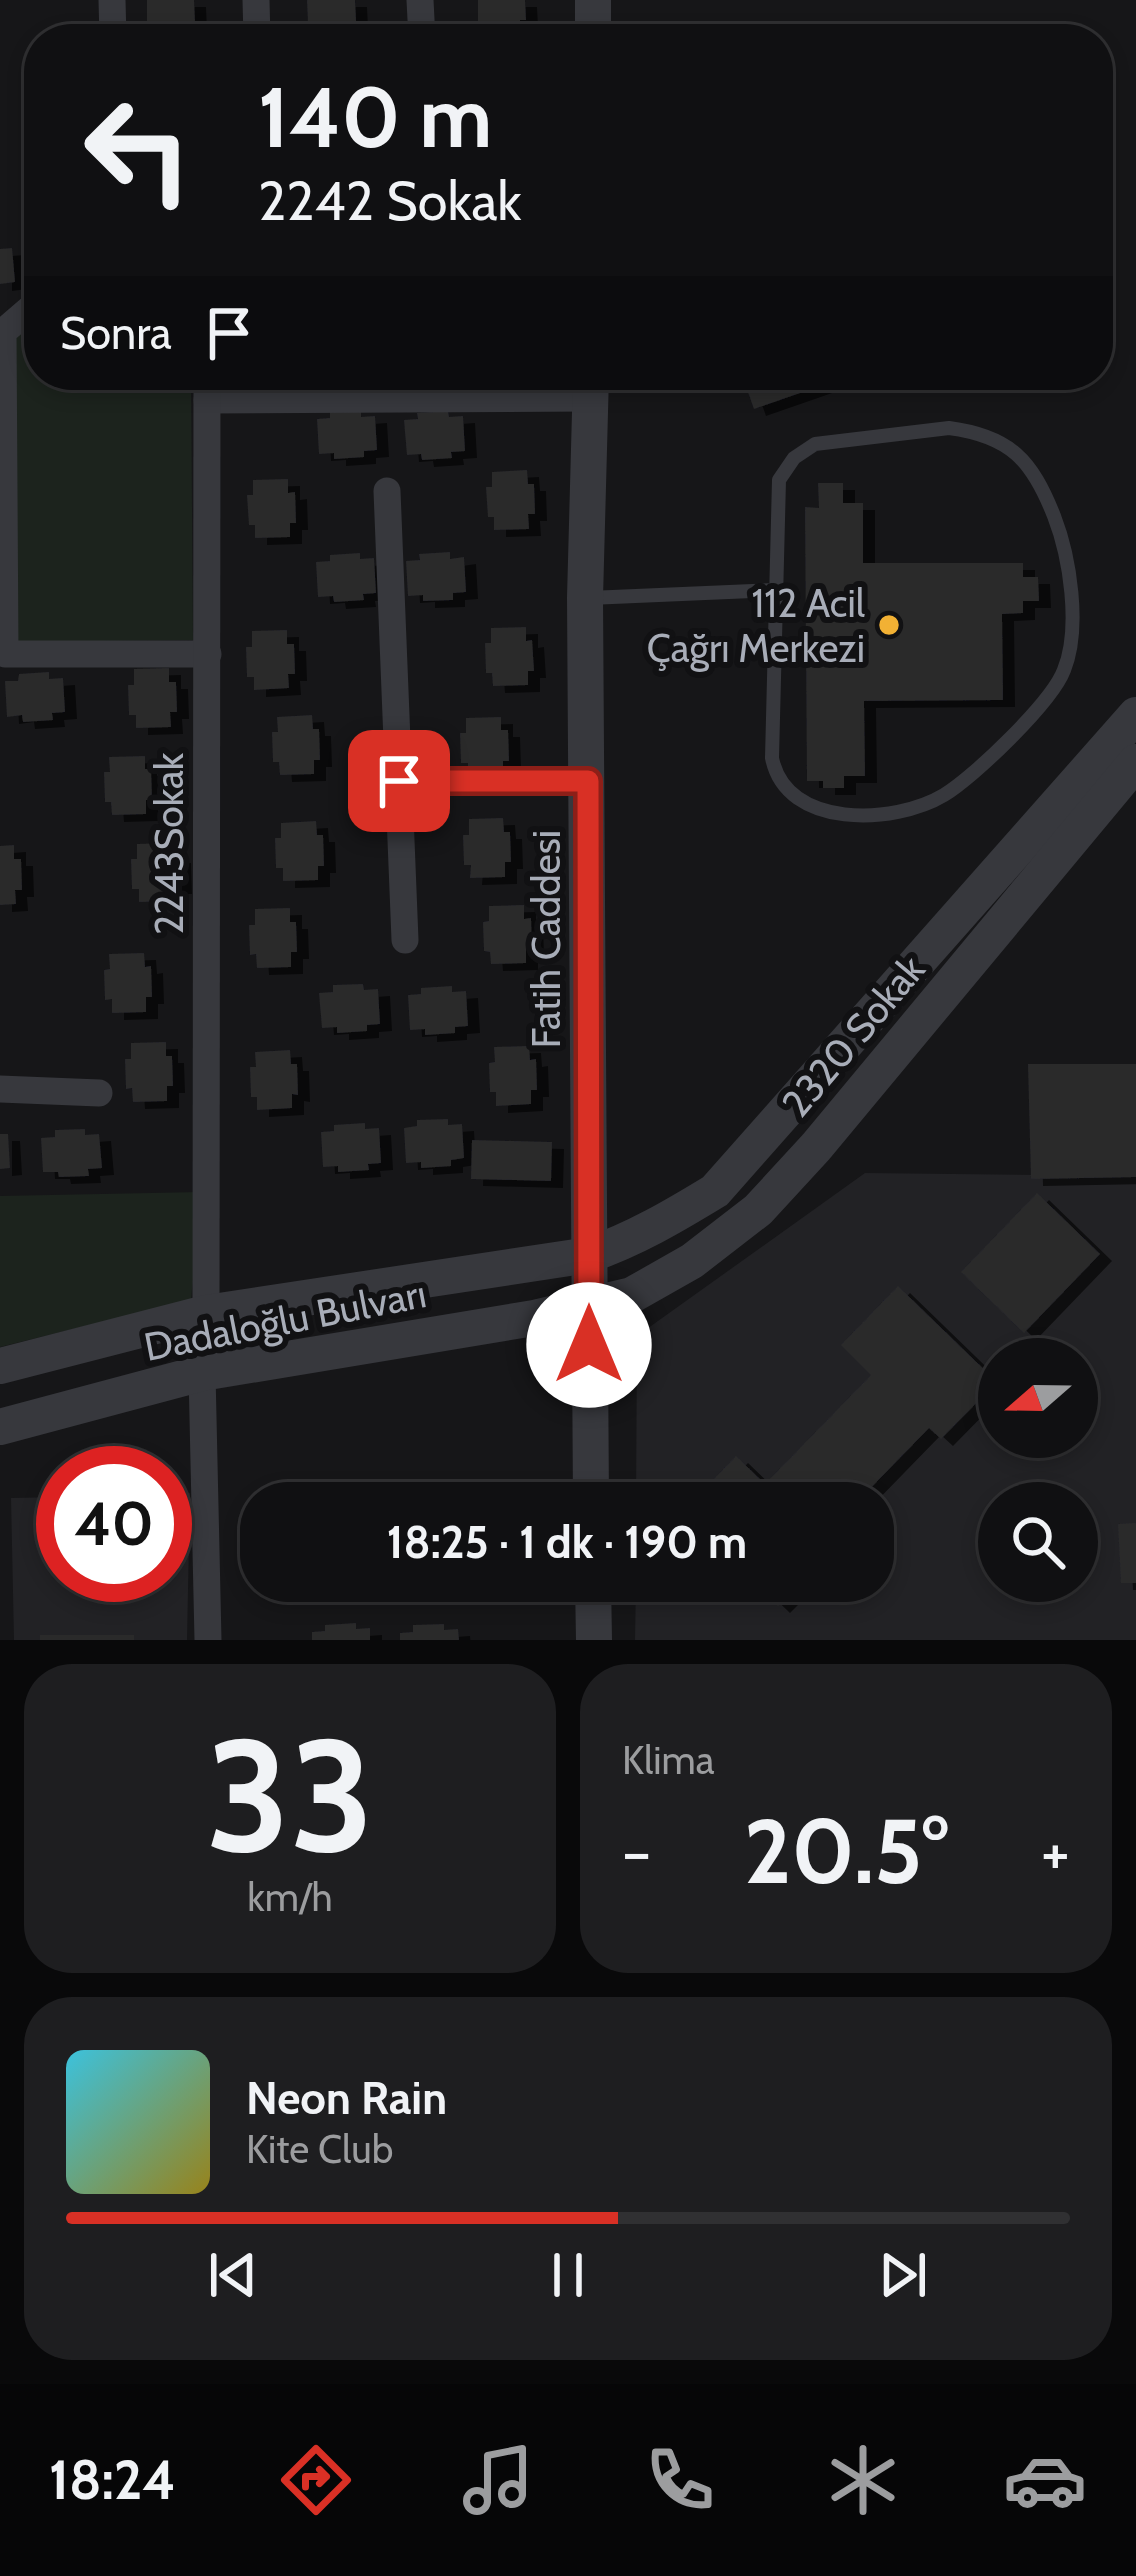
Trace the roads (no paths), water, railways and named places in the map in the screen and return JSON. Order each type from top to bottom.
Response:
[{"type":"street","points":[[1,332],[5,653],[208,654]]},
{"type":"street","name":"2243Sokak","points":[[206,1313],[207,390]]},
{"type":"street","name":"Fatih Caddesi","points":[[591,390],[585,598],[591,1482]]},
{"type":"street","points":[[387,491],[405,940]]},
{"type":"street","name":"2320 Sokak","points":[[589,1255],[629,1241],[716,1191],[1136,715]]},
{"type":"street","name":"2320 Sokak","points":[[589,1305],[632,1295],[692,1261],[758,1210],[816,1147],[1136,763]]},
{"type":"street","points":[[399,781],[588,781]]},
{"type":"street","points":[[0,1089],[99,1093]]},
{"type":"street","name":"Dadaloğlu Bulvarı","points":[[0,1366],[206,1313],[589,1255]]},
{"type":"street","name":"Dadaloğlu Bulvarı","points":[[0,1427],[202,1373],[589,1305]]},
{"type":"street","points":[[202,1373],[208,1640]]},
{"type":"street","points":[[592,1602],[593,1640]]},
{"type":"lane","points":[[927,429],[970,431],[1018,453],[1039,482],[1055,518],[1068,562],[1071,634],[1067,663],[1057,685],[978,770],[944,795],[916,808],[860,814],[813,809],[785,790],[772,758],[776,590],[776,493],[794,458],[815,444],[927,429]]},
{"type":"lane","points":[[585,598],[776,590]]},
{"type":"place","name":"112 Acil Çağrı Merkezi","points":[[889,625]]}]
